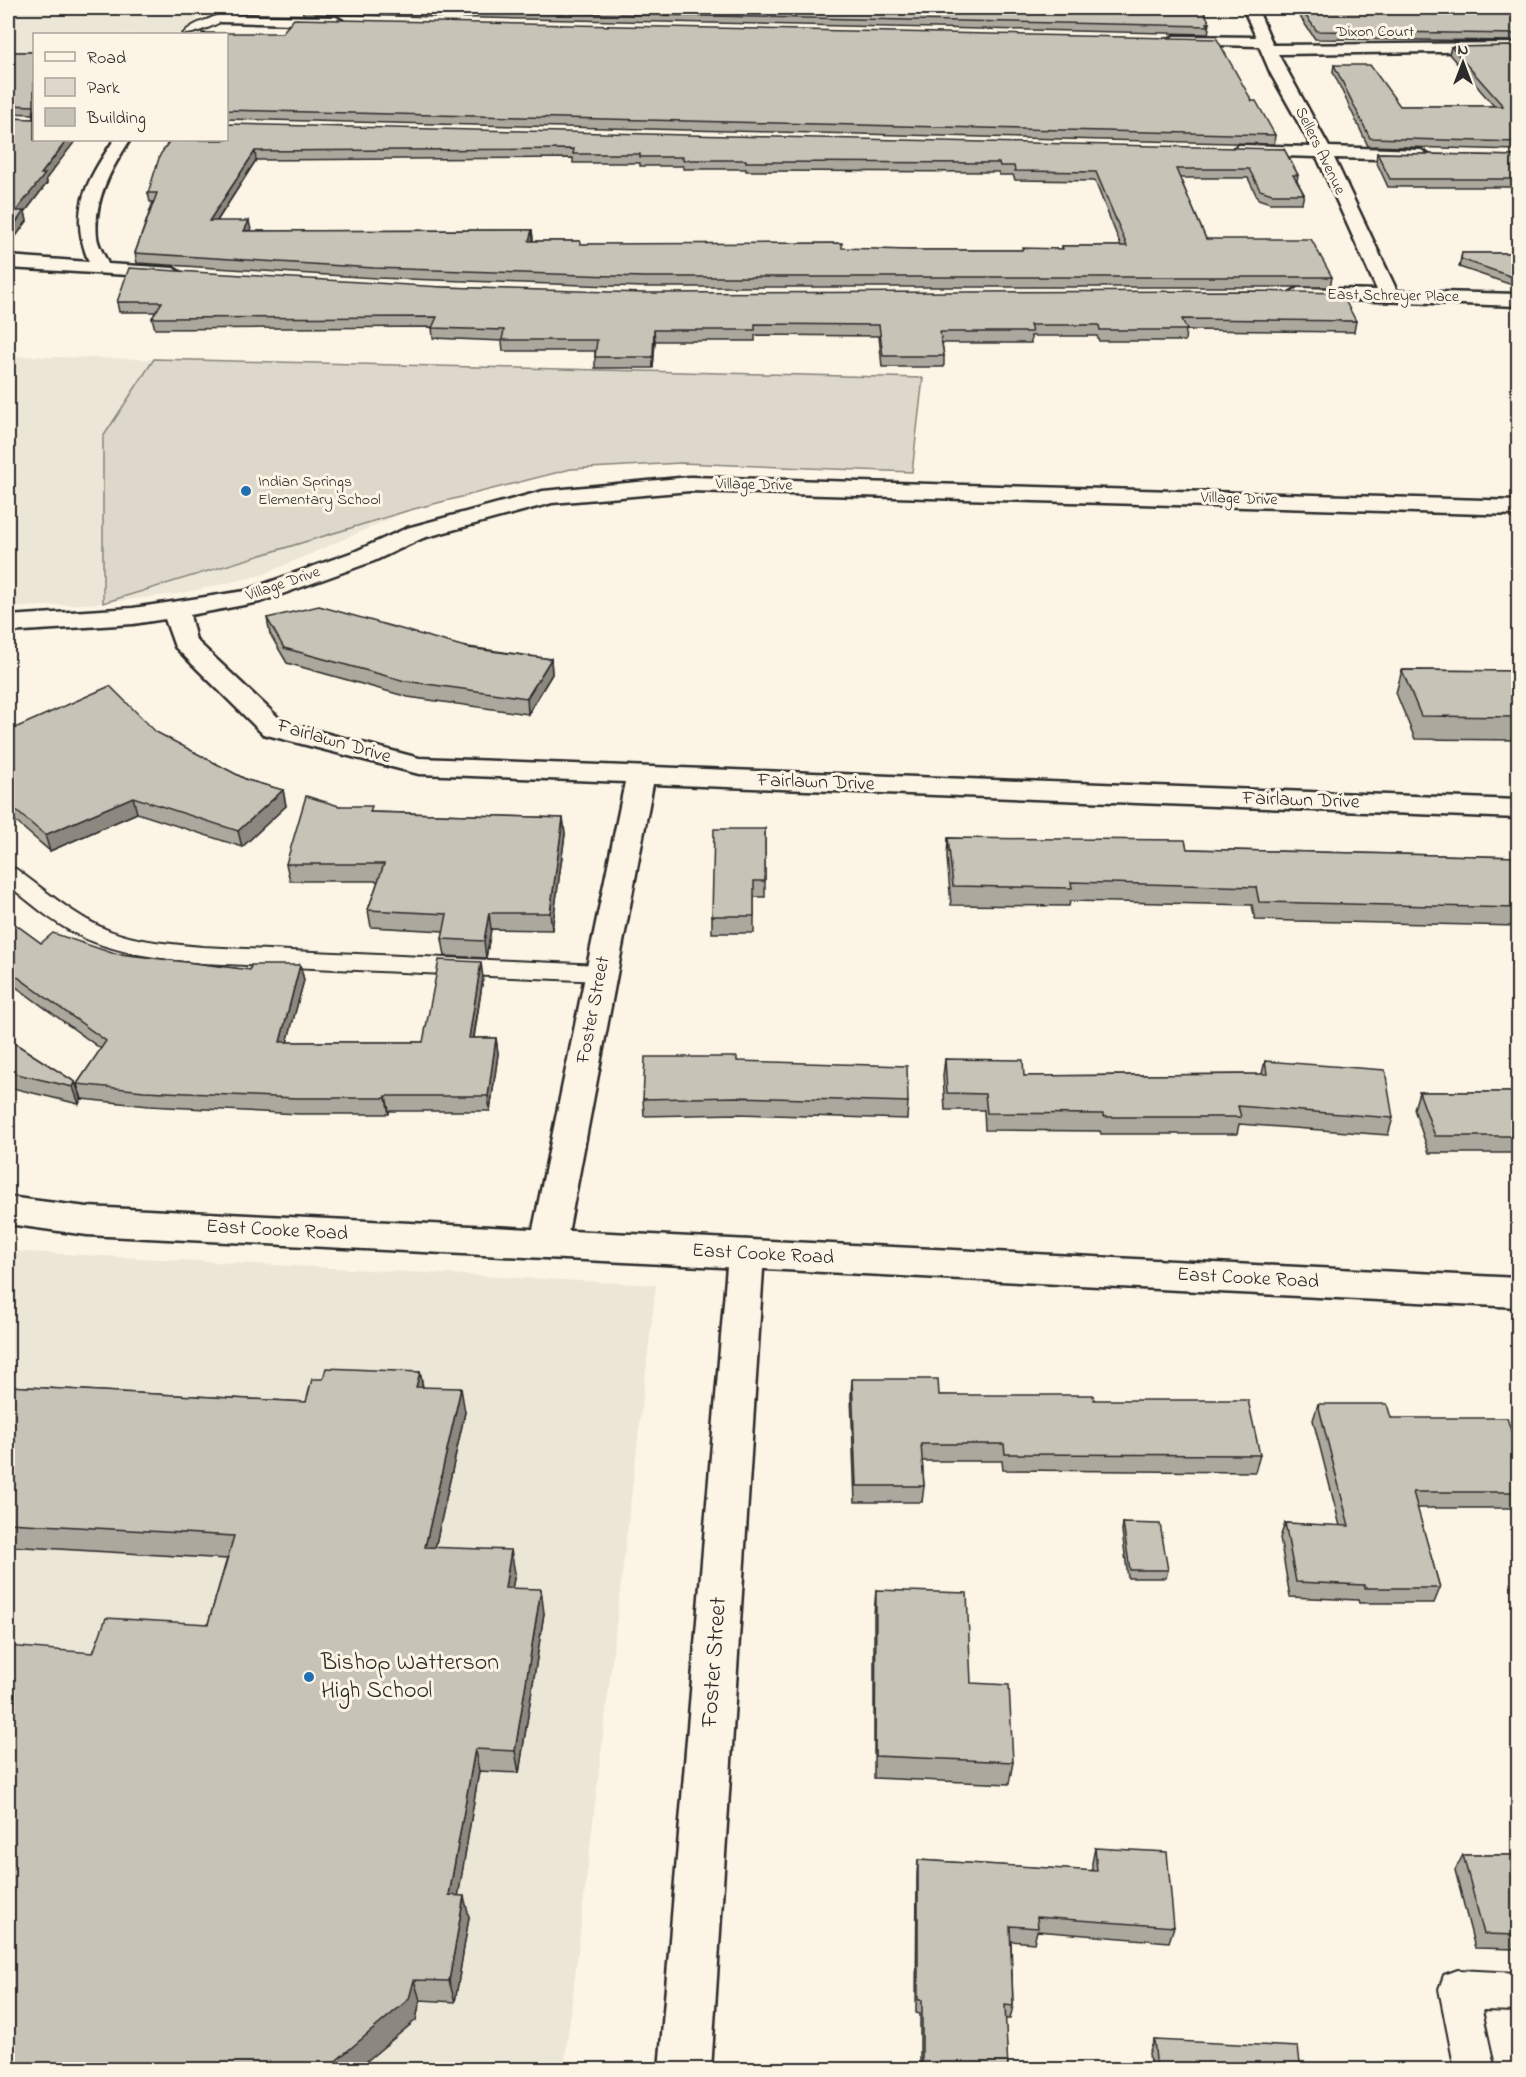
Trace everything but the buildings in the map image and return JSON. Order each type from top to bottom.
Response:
[{"type":"street","points":[[229,13],[351,21],[268,8]]},
{"type":"street","name":"Sellers Avenue","points":[[1250,8],[1266,45],[1323,152],[1389,295]]},
{"type":"street","name":"Dixon Court","points":[[1158,40],[1399,50],[1518,47]]},
{"type":"street","points":[[100,267],[88,238],[91,200],[99,175],[122,141]]},
{"type":"street","points":[[1224,150],[1437,155]]},
{"type":"street","points":[[8,262],[190,275]]},
{"type":"street","name":"East Schreyer Place","points":[[1284,294],[1518,300]]},
{"type":"street","name":"Village Drive","points":[[8,624],[176,611],[251,597],[365,556],[414,533],[551,496],[690,484],[1518,508]]},
{"type":"street","name":"Fairlawn Drive","points":[[176,611],[184,642],[273,728],[419,766],[1518,809]]},
{"type":"street","name":"Foster Street","points":[[548,1244],[640,776]]},
{"type":"street","name":"East Cooke Road","points":[[8,1211],[87,1221],[1518,1293]]},
{"type":"street","points":[[8,1219],[87,1221]]},
{"type":"street","name":"Foster Street","points":[[685,2070],[746,1254]]},
{"type":"lane","points":[[190,33],[196,26],[229,13]]},
{"type":"lane","points":[[8,874],[63,916],[101,935],[147,948],[202,955],[601,973]]},
{"type":"lane","points":[[1475,2070],[1458,1989],[1518,1992]]},
{"type":"shaded area","points":[[8,8],[207,8],[185,33],[33,33],[33,114],[8,113]]},
{"type":"shaded area","name":"Indian Springs Elementary School","points":[[8,356],[923,378],[912,472],[681,463],[571,469],[410,510],[262,575],[183,593],[103,603],[8,608]]},
{"type":"shaded area","name":"Bishop Watterson High School","points":[[8,1251],[656,1285],[564,2069],[8,2069]]},
{"type":"green space","name":"Indian Springs Elementary School","points":[[154,359],[923,378],[912,472],[681,463],[571,469],[410,510],[103,603],[103,437]]},
{"type":"place","name":"Indian Springs Elementary School","points":[[246,491]]},
{"type":"place","name":"Bishop Watterson High School","points":[[309,1677]]}]
